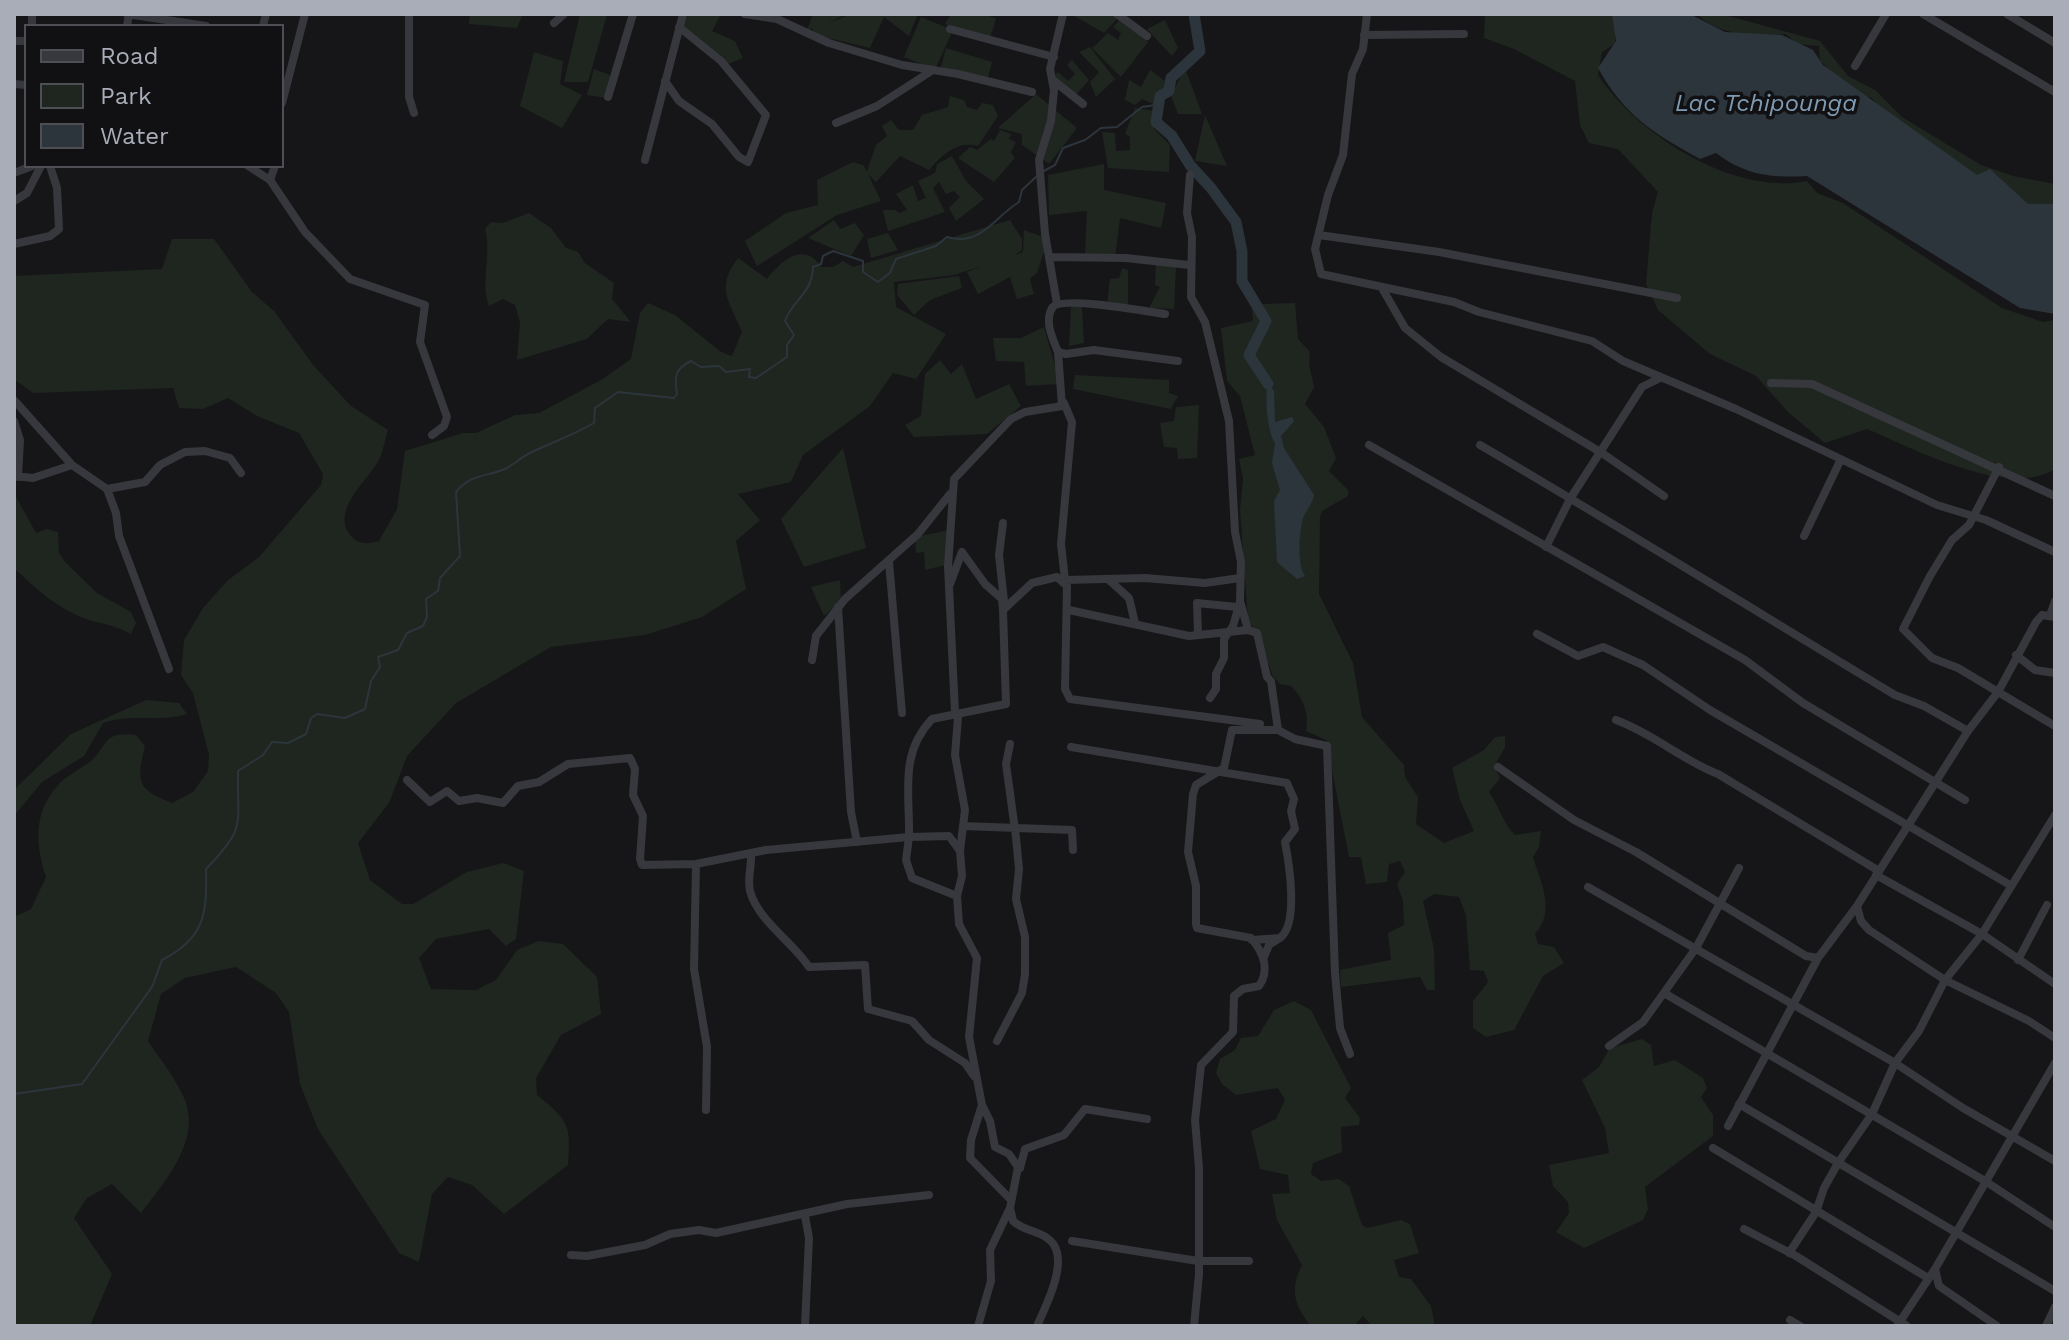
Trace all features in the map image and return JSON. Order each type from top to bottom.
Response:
[{"type":"street","points":[[128,14],[191,24]]},
{"type":"street","points":[[285,84],[305,14]]},
{"type":"street","points":[[409,14],[409,97],[414,113]]},
{"type":"street","points":[[554,23],[564,14]]},
{"type":"street","points":[[608,97],[633,14]]},
{"type":"street","points":[[645,160],[683,14]]},
{"type":"street","points":[[745,14],[777,19],[829,43],[902,65],[1032,92]]},
{"type":"street","points":[[1057,304],[1039,160],[1051,121],[1054,81],[1050,69],[1063,14]]},
{"type":"street","points":[[1117,14],[1147,36]]},
{"type":"street","points":[[1367,14],[1363,49],[1352,74],[1343,155],[1328,195],[1319,235],[1316,259],[1321,274],[1454,302],[1479,312],[1583,338],[1623,361],[1736,409],[1937,505],[1972,516],[2055,552]]},
{"type":"street","points":[[1855,66],[1886,14]]},
{"type":"street","points":[[1923,14],[2055,92]]},
{"type":"street","points":[[2007,14],[2055,43]]},
{"type":"street","points":[[665,81],[679,101],[712,124],[739,157],[748,162],[766,115],[721,61],[679,27]]},
{"type":"street","points":[[950,29],[1054,57]]},
{"type":"street","points":[[1364,35],[1464,34]]},
{"type":"street","points":[[836,123],[877,106],[933,70]]},
{"type":"street","points":[[1054,81],[1083,104]]},
{"type":"street","points":[[14,201],[27,193],[40,168]]},
{"type":"street","points":[[14,244],[50,236],[59,229],[57,188],[51,168]]},
{"type":"street","points":[[251,168],[270,180],[298,224],[350,279],[424,303],[420,344],[447,417],[444,426],[432,435]]},
{"type":"street","points":[[270,180],[274,168]]},
{"type":"street","points":[[1190,175],[1191,297],[1205,322],[1229,421],[1240,578],[1239,604],[1224,639],[1225,653],[1216,674],[1216,689],[1210,698]]},
{"type":"street","points":[[1319,235],[1439,252],[1677,298]]},
{"type":"street","points":[[1050,257],[1126,258],[1189,265]]},
{"type":"street","points":[[1382,288],[1405,328],[1441,357],[1602,453],[1664,496]]},
{"type":"street","points":[[1165,314],[1091,303],[1057,304],[1052,308],[1049,324],[1058,352],[1064,403],[1072,422],[1061,544],[1069,610],[1065,689],[1070,699],[1277,728],[1295,739],[1327,746],[1335,973],[1340,1028],[1350,1054]]},
{"type":"street","points":[[1058,352],[1066,354],[1094,350],[1178,361]]},
{"type":"street","points":[[1546,547],[1570,499],[1642,387],[1661,377]]},
{"type":"street","points":[[1771,383],[1812,384],[1999,467],[2055,496]]},
{"type":"street","points":[[14,400],[20,440],[16,476],[42,477],[72,465]]},
{"type":"street","points":[[1019,1173],[1009,1154],[995,1147],[990,1121],[974,1076],[969,1037],[977,958],[959,924],[957,896],[962,876],[960,851],[963,826],[962,779],[954,742],[958,717],[955,713],[949,588],[951,494],[956,475],[1011,419],[1034,410],[1059,408],[1064,403]]},
{"type":"street","points":[[17,415],[72,465],[107,489],[113,501],[119,536],[169,669]]},
{"type":"street","points":[[1369,445],[1745,660],[1803,703],[1965,800]]},
{"type":"street","points":[[1480,445],[1613,525],[1627,529],[1672,562],[1895,695],[1968,731]]},
{"type":"street","points":[[107,489],[145,482],[160,465],[185,452],[205,451],[230,458],[241,473]]},
{"type":"street","points":[[1804,536],[1840,461]]},
{"type":"street","points":[[1999,467],[1969,525],[1949,545],[1903,629],[1932,658],[1958,668],[2055,726]]},
{"type":"street","points":[[812,660],[816,636],[838,607],[938,513],[951,494]]},
{"type":"street","points":[[1003,523],[999,555],[1004,588],[1003,610]]},
{"type":"street","points":[[949,588],[962,552],[985,584],[1002,599],[1006,704],[932,719],[912,745],[908,759],[909,837],[906,860],[912,878],[936,885],[957,896]]},
{"type":"street","points":[[889,562],[902,713]]},
{"type":"street","points":[[1003,610],[1032,583],[1057,577],[1065,580],[1145,578],[1205,583],[1240,578]]},
{"type":"street","points":[[1109,580],[1129,598],[1135,623]]},
{"type":"street","points":[[1728,1126],[1818,958],[1857,906],[1968,731],[1998,692],[2039,618],[2053,616],[2055,601]]},
{"type":"street","points":[[1198,635],[1197,603],[1239,604]]},
{"type":"street","points":[[1239,604],[1248,630]]},
{"type":"street","points":[[838,607],[848,716],[851,812],[857,842]]},
{"type":"street","points":[[1069,610],[1198,635],[1248,630],[1257,633],[1265,656],[1277,728]]},
{"type":"street","points":[[1537,634],[1578,656],[1603,647],[1643,665],[1710,710],[1909,823],[2010,885]]},
{"type":"street","points":[[2016,655],[2035,670],[2055,673]]},
{"type":"street","points":[[1616,720],[1667,744],[1694,765],[1718,774],[1982,934],[2055,984]]},
{"type":"street","points":[[1264,957],[1252,940],[1242,934],[1197,928],[1196,886],[1188,852],[1196,785],[1227,765],[1232,730],[1277,728]]},
{"type":"street","points":[[997,1041],[1014,1012],[1025,981],[1025,937],[1016,899],[1019,869],[1006,764],[1010,744]]},
{"type":"street","points":[[1071,747],[1145,762],[1287,783],[1292,788],[1295,829],[1285,842],[1291,886],[1287,930],[1269,945],[1264,957],[1261,984],[1234,996],[1233,1032],[1201,1065],[1195,1120],[1199,1168],[1194,1326]]},
{"type":"street","points":[[407,780],[430,802],[447,791],[459,801],[477,798],[503,803],[518,786],[539,782],[574,762],[625,757],[635,769],[633,795],[643,816],[642,865],[696,864],[751,853],[909,837],[949,836],[960,851]]},
{"type":"street","points":[[1498,767],[1574,820],[1636,852],[1806,956],[1818,958]]},
{"type":"street","points":[[1789,1253],[1816,1212],[1824,1188],[1838,1163],[1872,1114],[1895,1063],[1919,1031],[1945,980],[1982,934],[2055,815]]},
{"type":"street","points":[[963,826],[1072,830],[1073,850]]},
{"type":"street","points":[[751,853],[749,879],[753,899],[780,933],[801,952],[809,967],[865,965],[868,1009],[883,1016],[912,1021],[929,1040],[965,1063],[974,1076]]},
{"type":"street","points":[[696,864],[694,969],[707,1047],[706,1110]]},
{"type":"street","points":[[1609,1046],[1643,1022],[1696,948],[1739,868]]},
{"type":"street","points":[[1588,887],[1895,1063],[2055,1161]]},
{"type":"street","points":[[2018,960],[2047,905]]},
{"type":"street","points":[[1857,906],[1861,921],[1869,930],[1945,980],[2029,1021],[2055,1038]]},
{"type":"street","points":[[1252,940],[1280,938]]},
{"type":"street","points":[[1664,993],[1985,1181],[2055,1227]]},
{"type":"street","points":[[1744,1229],[1789,1253],[1901,1324],[2055,1063]]},
{"type":"street","points":[[1739,1104],[2055,1291]]},
{"type":"street","points":[[982,1105],[971,1140],[970,1158],[1010,1204],[1017,1225],[1051,1239],[1057,1252],[1052,1289],[1037,1326]]},
{"type":"street","points":[[978,1326],[991,1281],[990,1250],[1010,1204],[1025,1149],[1064,1135],[1085,1109],[1147,1119]]},
{"type":"street","points":[[1713,1148],[1928,1278]]},
{"type":"street","points":[[571,1255],[587,1256],[645,1245],[670,1234],[699,1230],[716,1233],[805,1216],[847,1204],[929,1195]]},
{"type":"street","points":[[805,1216],[809,1238],[805,1326]]},
{"type":"street","points":[[1072,1241],[1198,1261],[1249,1261]]},
{"type":"street","points":[[1935,1269],[1939,1286],[1997,1326]]},
{"type":"street","points":[[2046,1326],[2055,1307]]},
{"type":"street","points":[[1790,1320],[1800,1326]]},
{"type":"green space","points":[[470,14],[523,14],[517,28],[469,24]]},
{"type":"green space","points":[[580,14],[607,15],[588,82],[564,82]]},
{"type":"green space","points":[[685,14],[721,14],[712,31],[735,41],[743,58],[726,65],[682,27]]},
{"type":"green space","points":[[813,14],[844,15],[828,23],[852,14],[918,14],[909,36],[884,17],[870,48],[811,34],[813,28],[807,30]]},
{"type":"green space","points":[[951,14],[985,14],[996,19],[990,38],[945,24]]},
{"type":"green space","points":[[1071,14],[1115,14],[1119,17],[1104,33]]},
{"type":"green space","points":[[1485,14],[1612,14],[1617,23],[1615,44],[1602,52],[1598,75],[1637,119],[1662,138],[1689,156],[1749,179],[1778,183],[1807,181],[1817,193],[1843,203],[2002,308],[2043,322],[2055,320],[2055,469],[2035,477],[1987,475],[1961,468],[1867,429],[1825,443],[1788,412],[1756,376],[1710,354],[1658,310],[1646,284],[1652,213],[1658,192],[1618,149],[1589,143],[1580,125],[1575,81],[1514,49],[1484,38]]},
{"type":"green space","points":[[1697,14],[1721,14],[1820,41],[1848,76],[1875,90],[1902,117],[1981,165],[2013,176],[2055,184],[2055,207],[2033,207],[2014,200],[1945,160],[1900,126],[1872,98],[1855,94],[1820,61],[1819,46],[1797,44],[1786,34],[1751,35],[1727,31]]},
{"type":"green space","points":[[921,17],[953,30],[935,70],[904,57]]},
{"type":"green space","points":[[1121,18],[1148,42],[1121,77],[1092,48],[1108,33],[1118,40],[1121,33],[1113,27]]},
{"type":"green space","points":[[1165,20],[1178,48],[1172,56],[1147,29]]},
{"type":"green space","points":[[1090,47],[1115,79],[1096,97],[1090,82],[1099,72],[1079,52]]},
{"type":"green space","points":[[946,48],[992,62],[987,81],[941,67]]},
{"type":"green space","points":[[534,52],[563,61],[560,84],[582,95],[562,128],[520,106]]},
{"type":"green space","points":[[1072,60],[1089,80],[1075,96],[1051,79],[1058,72],[1068,81],[1075,74],[1067,65]]},
{"type":"green space","points":[[1185,68],[1202,114],[1178,114],[1171,96]]},
{"type":"green space","points":[[594,69],[613,76],[607,98],[587,95]]},
{"type":"green space","points":[[1150,70],[1169,84],[1155,105],[1142,99],[1135,105],[1125,100],[1129,80],[1141,87]]},
{"type":"green space","points":[[1036,94],[1077,128],[1049,164],[1022,145],[1022,134],[998,128]]},
{"type":"green space","points":[[950,96],[964,100],[967,107],[977,110],[982,103],[993,105],[998,116],[978,146],[957,147],[929,170],[900,156],[876,182],[868,174],[881,201],[837,215],[757,266],[745,241],[786,213],[818,205],[817,180],[853,162],[863,165],[867,171],[876,145],[887,136],[882,126],[891,120],[899,130],[913,130],[922,115],[948,107]]},
{"type":"green space","points":[[1135,108],[1156,111],[1154,129],[1170,145],[1169,172],[1108,168],[1102,132],[1115,133],[1116,151],[1130,150],[1130,137],[1125,134]]},
{"type":"green space","points":[[1205,115],[1227,166],[1195,161]]},
{"type":"green space","points":[[1000,130],[1011,134],[1009,139],[1016,142],[1011,152],[1015,158],[994,182],[958,158],[970,147],[977,150],[991,139],[994,141]]},
{"type":"green space","points":[[952,156],[966,181],[984,199],[956,221],[949,208],[960,197],[954,191],[946,194],[939,182],[933,188],[945,212],[888,231],[883,210],[899,213],[907,210],[896,194],[913,185],[918,201],[926,198],[918,181],[935,173],[937,164]]},
{"type":"green space","points":[[1104,164],[1104,190],[1166,203],[1161,228],[1120,218],[1115,258],[1085,254],[1087,211],[1049,215],[1048,175]]},
{"type":"green space","points":[[529,213],[551,228],[566,248],[578,252],[585,263],[614,283],[612,299],[631,322],[608,319],[587,339],[517,360],[520,322],[515,305],[503,299],[489,306],[485,229],[491,222],[503,223]]},
{"type":"green space","points":[[834,220],[840,229],[855,223],[864,235],[851,256],[808,238]]},
{"type":"green space","points":[[1010,220],[1022,239],[1022,250],[1015,255],[1023,252],[1024,230],[1048,239],[1037,273],[1030,279],[1034,294],[1017,299],[1010,277],[978,294],[967,272],[982,266],[954,275],[894,282],[896,307],[946,334],[916,379],[893,373],[870,406],[803,455],[791,482],[738,494],[760,520],[736,541],[746,589],[702,617],[645,635],[551,647],[456,703],[407,756],[389,803],[358,843],[370,880],[402,904],[413,904],[467,872],[503,863],[524,871],[516,939],[506,946],[489,929],[436,939],[419,958],[431,989],[476,990],[496,980],[517,950],[539,941],[563,944],[597,977],[601,1014],[561,1035],[536,1078],[537,1095],[566,1124],[568,1165],[504,1214],[472,1185],[448,1177],[432,1194],[419,1262],[399,1253],[318,1129],[300,1084],[289,1012],[276,993],[236,967],[185,978],[161,994],[148,1041],[173,1077],[189,1115],[188,1131],[178,1161],[141,1213],[112,1184],[87,1198],[74,1218],[112,1274],[90,1326],[14,1326],[14,917],[31,909],[46,877],[38,840],[41,816],[60,783],[91,761],[108,740],[118,735],[136,735],[145,746],[140,776],[142,783],[152,793],[172,803],[193,792],[208,771],[209,755],[193,693],[181,675],[184,640],[203,608],[228,580],[259,557],[321,485],[323,474],[299,433],[257,416],[228,398],[203,409],[179,408],[173,388],[33,393],[14,379],[14,276],[162,269],[172,239],[214,239],[252,292],[274,311],[314,366],[351,406],[388,430],[379,460],[353,496],[345,516],[351,536],[367,543],[379,541],[397,509],[405,451],[463,433],[476,433],[515,415],[539,413],[601,380],[631,359],[640,313],[648,303],[675,315],[721,352],[732,356],[742,332],[726,294],[726,286],[731,268],[738,258],[767,279],[779,265],[801,254],[815,259],[821,267],[833,267],[843,261],[853,267]]},
{"type":"green space","points":[[888,233],[898,250],[871,258],[867,239]]},
{"type":"green space","points":[[1156,263],[1176,267],[1174,309],[1149,308],[1160,287],[1155,285]]},
{"type":"green space","points":[[1122,268],[1128,270],[1128,305],[1107,305],[1110,279],[1119,278]]},
{"type":"green space","points":[[959,276],[962,288],[930,300],[914,315],[897,295],[898,284]]},
{"type":"green space","points":[[1295,303],[1298,339],[1310,352],[1314,387],[1305,404],[1324,427],[1336,458],[1329,471],[1348,490],[1348,496],[1322,511],[1320,517],[1319,594],[1353,663],[1362,717],[1404,765],[1405,777],[1418,797],[1416,824],[1444,843],[1474,831],[1460,800],[1452,768],[1484,750],[1495,737],[1505,736],[1505,747],[1494,767],[1500,778],[1489,792],[1515,835],[1541,831],[1539,847],[1533,857],[1546,906],[1545,916],[1535,934],[1538,944],[1554,947],[1564,963],[1543,976],[1514,1030],[1486,1037],[1473,1028],[1473,1001],[1488,982],[1484,971],[1470,970],[1466,915],[1459,897],[1434,894],[1423,901],[1434,949],[1435,990],[1427,990],[1420,977],[1341,987],[1340,970],[1391,960],[1388,933],[1404,925],[1403,901],[1397,884],[1405,872],[1400,861],[1389,864],[1387,882],[1366,884],[1361,857],[1349,857],[1326,740],[1306,731],[1303,702],[1291,686],[1280,684],[1272,675],[1261,638],[1248,621],[1240,510],[1243,479],[1239,459],[1255,455],[1240,396],[1227,381],[1221,328],[1253,321],[1252,309],[1261,304]]},
{"type":"green space","points":[[1071,307],[1082,307],[1084,343],[1069,346]]},
{"type":"green space","points":[[1044,327],[1060,384],[1026,386],[1024,362],[996,361],[993,338],[1021,338]]},
{"type":"green space","points":[[940,360],[951,374],[962,364],[976,399],[1009,384],[1021,406],[987,434],[914,437],[905,425],[921,416],[925,374]]},
{"type":"green space","points":[[1075,375],[1169,380],[1169,393],[1178,396],[1171,409],[1073,389]]},
{"type":"green space","points":[[1199,405],[1197,458],[1178,459],[1177,448],[1164,447],[1160,423],[1174,421],[1176,407]]},
{"type":"green space","points":[[843,448],[866,548],[804,567],[781,519]]},
{"type":"green space","points":[[14,493],[36,533],[47,529],[58,532],[59,553],[65,562],[97,593],[131,612],[136,623],[131,634],[68,611],[39,591],[14,568]]},
{"type":"green space","points":[[950,530],[946,565],[925,570],[924,552],[916,553],[915,537]]},
{"type":"green space","points":[[840,580],[841,601],[824,616],[811,587]]},
{"type":"green space","points":[[146,700],[179,703],[187,714],[103,723],[84,756],[42,782],[14,816],[14,790],[71,734]]},
{"type":"green space","points":[[1294,1001],[1311,1010],[1351,1088],[1345,1098],[1360,1118],[1359,1125],[1341,1127],[1342,1152],[1313,1163],[1311,1174],[1321,1181],[1339,1179],[1349,1186],[1362,1225],[1367,1228],[1401,1220],[1410,1224],[1419,1253],[1394,1260],[1399,1277],[1411,1279],[1431,1306],[1435,1326],[1372,1326],[1363,1316],[1354,1326],[1311,1326],[1301,1312],[1295,1290],[1302,1265],[1277,1220],[1272,1194],[1290,1193],[1288,1175],[1260,1169],[1251,1131],[1276,1119],[1285,1100],[1278,1088],[1236,1095],[1222,1084],[1216,1073],[1220,1059],[1235,1050],[1241,1038],[1258,1036],[1274,1010]]},
{"type":"green space","points":[[1642,1039],[1651,1045],[1654,1066],[1675,1060],[1703,1078],[1707,1088],[1701,1097],[1713,1115],[1713,1136],[1645,1187],[1648,1209],[1643,1220],[1584,1248],[1556,1232],[1569,1213],[1568,1202],[1553,1186],[1549,1165],[1609,1153],[1605,1128],[1582,1080],[1599,1067],[1610,1048]]},
{"type":"water","name":"Lac Tchipounga","points":[[1612,14],[1690,14],[1725,32],[1782,35],[1813,50],[1823,65],[1977,175],[1990,169],[2028,204],[2055,204],[2055,314],[2020,308],[1807,176],[1759,174],[1737,166],[1716,153],[1700,159],[1654,132],[1618,99],[1598,68],[1616,41]]},
{"type":"water","points":[[1268,384],[1274,391],[1275,422],[1292,417],[1294,421],[1281,436],[1284,448],[1314,495],[1300,532],[1300,556],[1305,576],[1297,579],[1277,562],[1274,501],[1280,490],[1272,463],[1275,443],[1267,415]]},
{"type":"waterway","points":[[1194,14],[1200,51],[1171,78],[1169,91],[1160,96],[1156,122],[1172,136],[1190,165],[1236,222],[1242,251],[1242,281],[1266,321],[1249,355],[1268,384]]},
{"type":"waterway","points":[[1042,172],[1055,165],[1063,148],[1085,140],[1101,128],[1117,127],[1142,107],[1156,105]]},
{"type":"waterway","points":[[14,1094],[82,1084],[152,987],[162,960],[176,952],[195,933],[204,912],[206,869],[228,843],[237,825],[238,771],[263,755],[272,742],[288,743],[306,734],[311,718],[317,714],[345,718],[365,709],[371,681],[380,667],[378,657],[398,650],[407,633],[423,626],[427,617],[426,599],[438,591],[440,578],[460,556],[456,492],[461,486],[505,469],[528,454],[594,423],[595,408],[618,392],[674,398],[677,394],[677,374],[691,361],[701,367],[719,366],[726,372],[750,369],[749,377],[756,378],[787,357],[787,345],[794,335],[785,321],[806,291],[813,267],[821,264],[823,256],[833,251],[863,261],[863,272],[878,282],[890,273],[896,259],[936,246],[947,237],[959,239],[978,235],[1019,202],[1022,190],[1037,176]]}]
